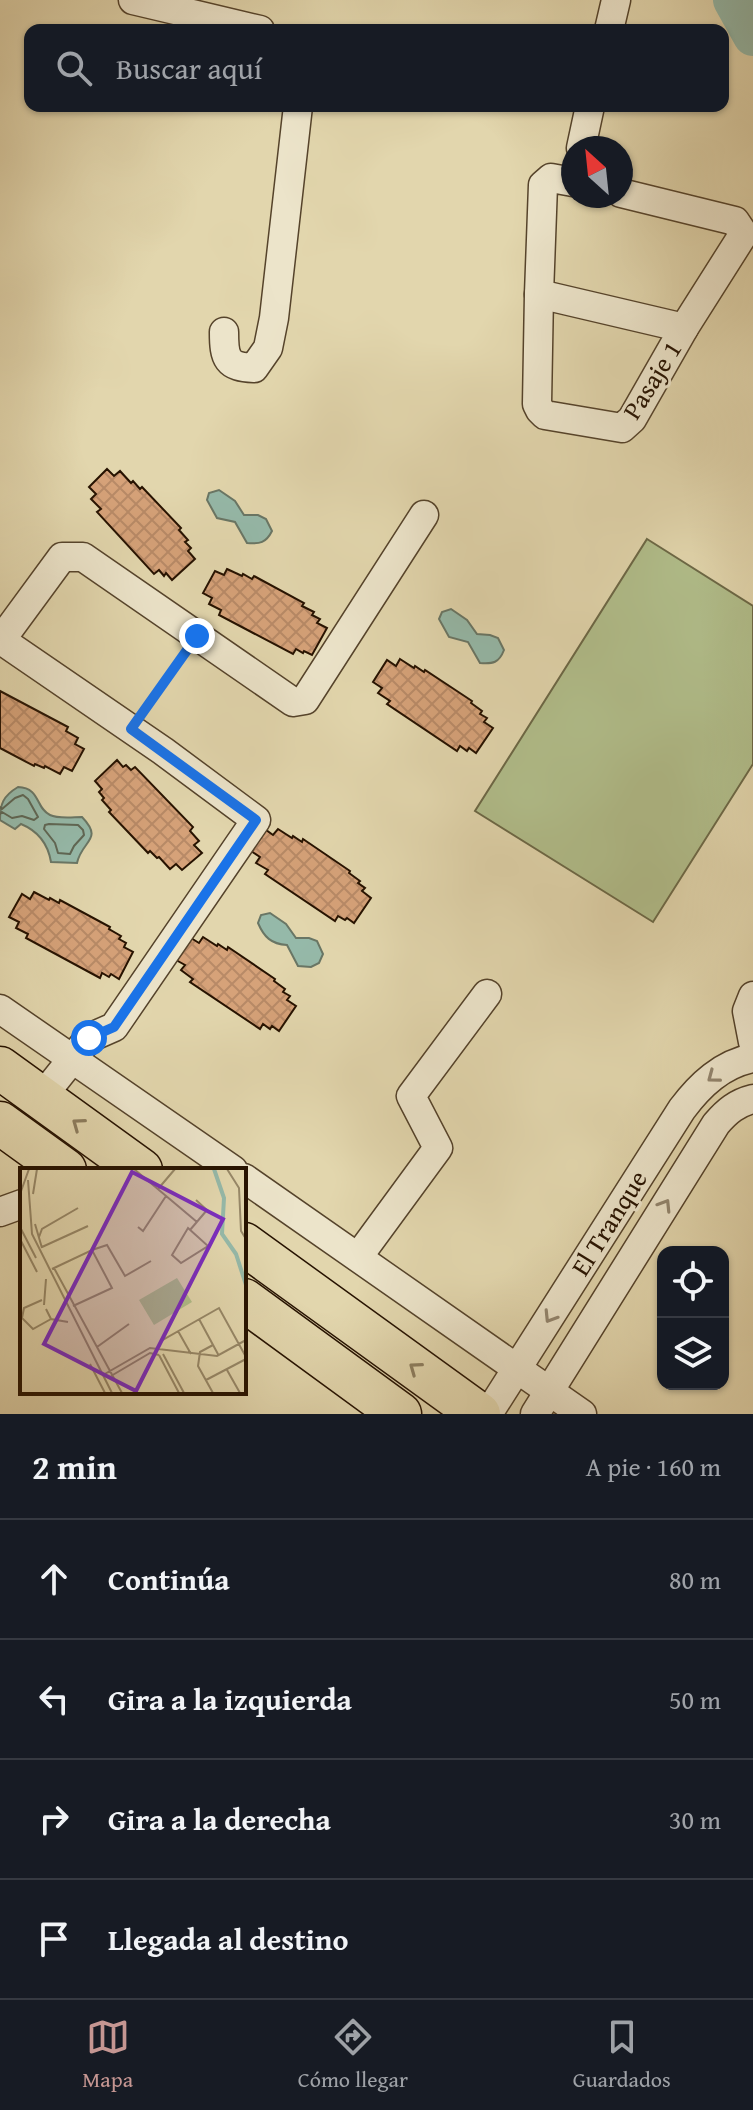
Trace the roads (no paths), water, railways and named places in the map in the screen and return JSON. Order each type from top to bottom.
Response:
[{"type":"highway","points":[[0,1068],[134,1168]]},
{"type":"highway","points":[[0,1123],[62,1168]]},
{"type":"highway","points":[[246,1245],[479,1414]]},
{"type":"highway","points":[[246,1301],[400,1414]]},
{"type":"street","points":[[133,0],[233,12],[251,24]]},
{"type":"street","points":[[610,24],[616,0]]},
{"type":"street","points":[[224,332],[224,349],[228,360],[237,367],[254,368],[268,348],[274,318],[297,112]]},
{"type":"street","points":[[583,136],[586,112]]},
{"type":"street","name":"Pasaje 1","points":[[561,180],[551,178],[543,185],[537,404],[545,415],[622,428],[627,425],[741,238],[741,230],[735,221],[633,196]]},
{"type":"street","points":[[539,294],[684,328]]},
{"type":"street","points":[[41,1098],[89,1038],[114,1027],[256,820],[131,729],[0,641],[62,557],[83,557],[293,702],[305,700],[424,515]]},
{"type":"street","points":[[358,1257],[438,1148],[411,1096],[487,994]]},
{"type":"street","points":[[753,996],[747,1011],[753,1042]]},
{"type":"street","points":[[0,1009],[230,1168]]},
{"type":"street","name":"El Tranque","points":[[488,1414],[682,1109],[698,1089],[718,1073],[753,1058]]},
{"type":"street","name":"El Tranque","points":[[542,1402],[716,1124],[730,1109],[753,1099]]},
{"type":"street","points":[[246,1179],[518,1367],[542,1402],[582,1414]]},
{"type":"street","points":[[0,1212],[20,1205]]},
{"type":"street","points":[[315,1352],[377,1414]]},
{"type":"water","points":[[219,490],[235,501],[244,515],[258,515],[266,519],[272,531],[265,540],[247,543],[235,522],[217,518],[207,500],[209,493]]},
{"type":"water","points":[[451,609],[467,620],[477,634],[498,638],[504,650],[498,660],[480,663],[468,642],[449,637],[439,619],[442,612]]},
{"type":"water","points":[[18,787],[31,791],[50,815],[82,817],[91,836],[77,863],[51,862],[45,844],[37,834],[21,824],[15,829],[0,820],[3,801]]},
{"type":"water","points":[[270,913],[286,924],[296,938],[317,941],[323,954],[319,963],[311,967],[298,966],[287,945],[266,936],[258,923],[261,915]]},
{"type":"waterway","points":[[733,0],[753,36]]}]
